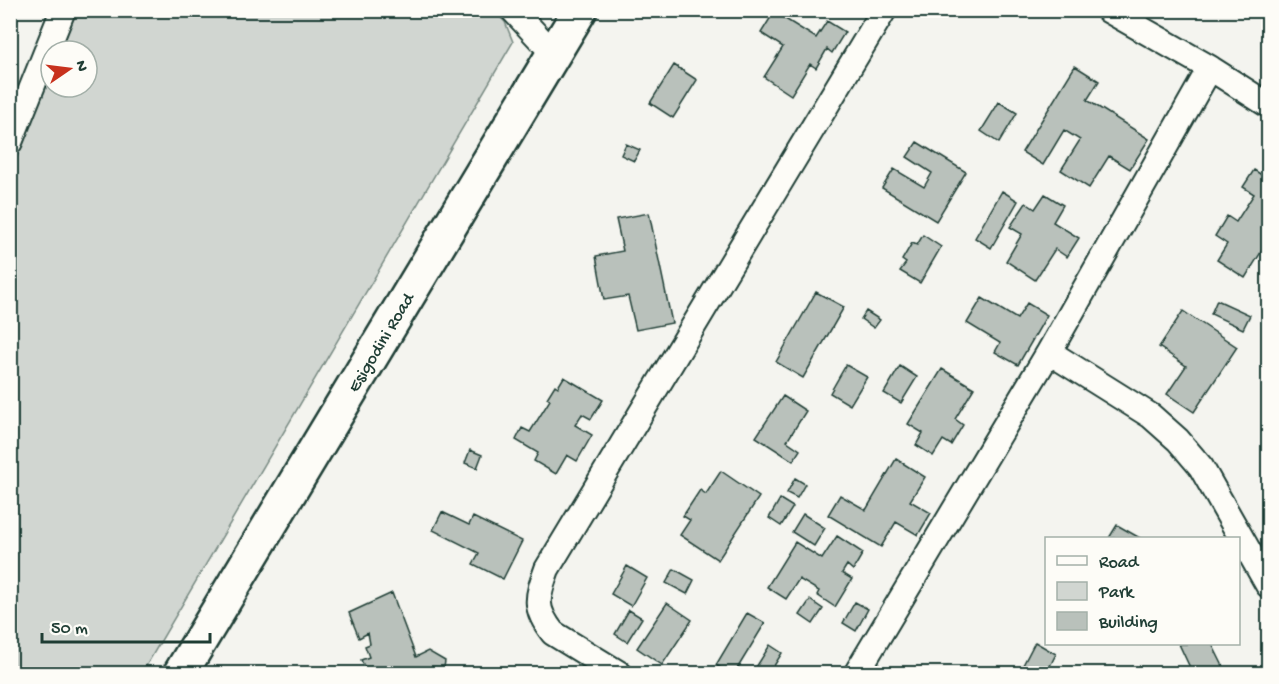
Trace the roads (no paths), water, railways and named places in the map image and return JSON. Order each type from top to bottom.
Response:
[{"type":"main road","name":"Esigodini Road","points":[[180,674],[580,10]]},
{"type":"street","points":[[10,142],[63,10]]},
{"type":"street","points":[[513,10],[554,54]]},
{"type":"street","points":[[620,674],[553,633],[547,625],[538,604],[539,592],[548,569],[884,10]]},
{"type":"street","points":[[1108,10],[1210,68],[1269,105]]},
{"type":"street","points":[[856,674],[1049,352],[1210,68]]},
{"type":"street","points":[[1049,352],[1151,416],[1178,440],[1201,467],[1269,585]]}]
